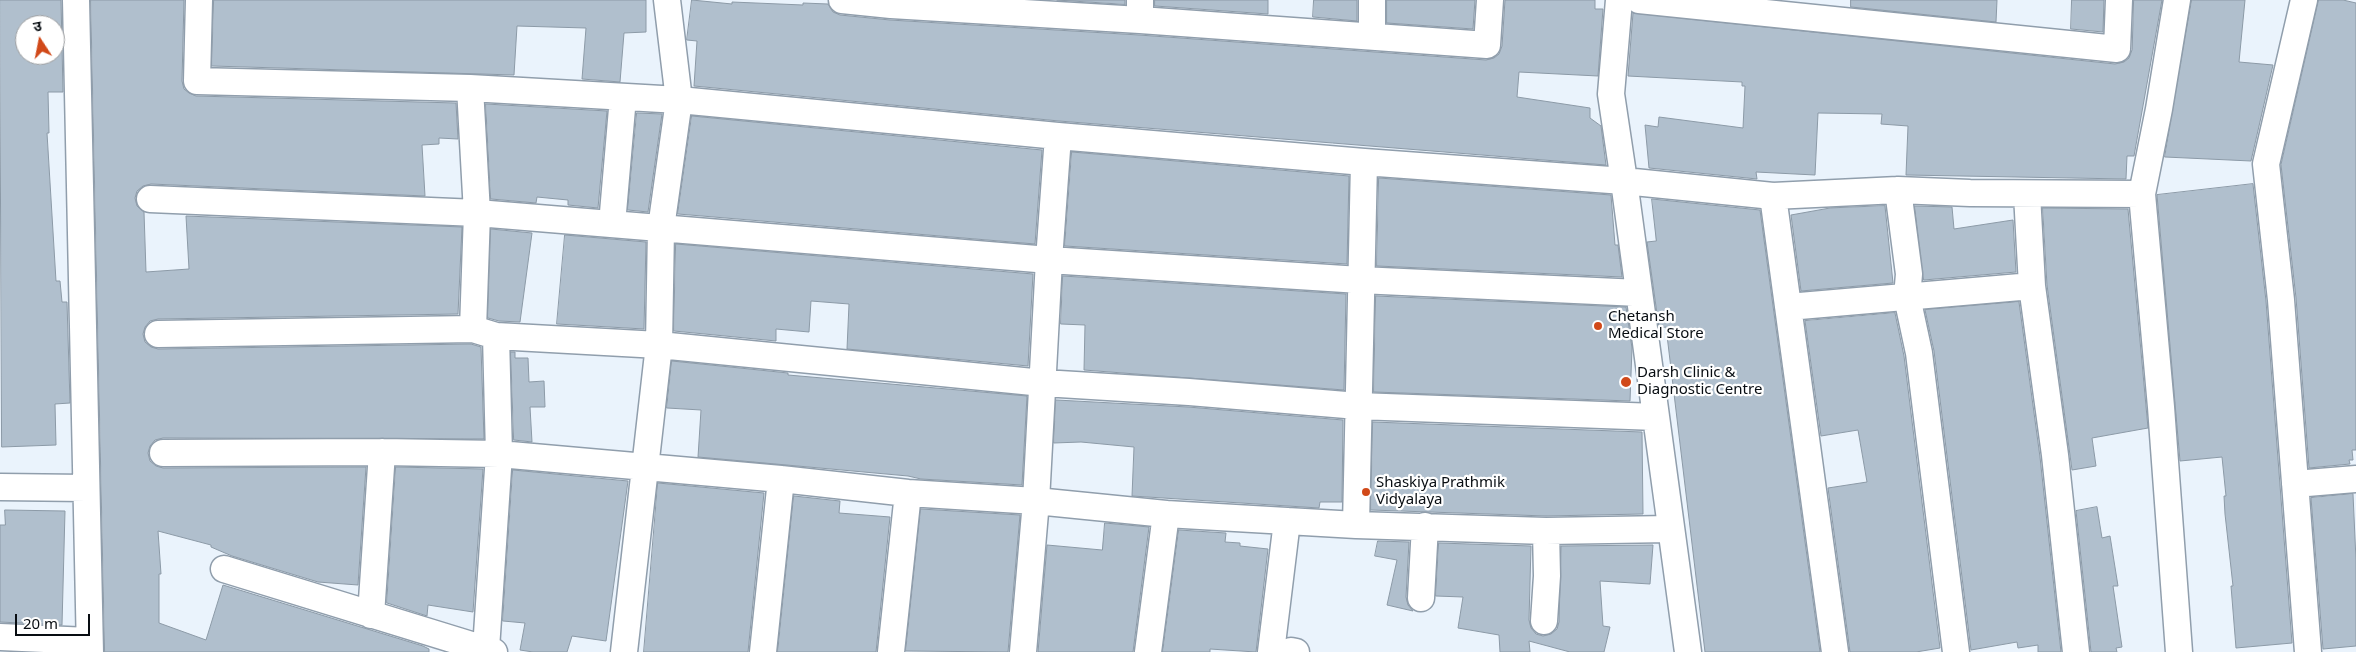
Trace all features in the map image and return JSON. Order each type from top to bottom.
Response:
[{"type":"street","points":[[0,637],[89,646],[76,0]]},
{"type":"street","points":[[199,0],[197,81],[470,88],[680,100],[1058,136],[1364,162],[1624,181],[1773,196],[1898,190],[2027,194],[2142,194]]},
{"type":"street","points":[[624,652],[659,345],[661,228],[680,100],[667,0]]},
{"type":"street","points":[[842,0],[1140,10],[1372,35],[1487,45],[1490,0]]},
{"type":"street","points":[[1372,0],[1372,35]]},
{"type":"street","points":[[1619,0],[1611,94],[1688,652]]},
{"type":"street","points":[[1639,0],[2117,49],[2119,0]]},
{"type":"street","points":[[2177,0],[2159,109],[2142,194],[2180,652]]},
{"type":"street","points":[[2304,0],[2266,164],[2281,300],[2308,652]]},
{"type":"street","points":[[224,570],[490,651],[499,454],[485,333],[470,88]]},
{"type":"street","points":[[612,224],[623,97]]},
{"type":"street","points":[[1023,652],[1036,501],[1048,260],[1058,136]]},
{"type":"street","points":[[1356,525],[1364,162]]},
{"type":"street","points":[[1898,190],[1909,274],[1907,297],[1919,353],[1956,652]]},
{"type":"street","points":[[2027,194],[2032,286],[2055,455],[2076,652]]},
{"type":"street","points":[[1773,196],[1835,652]]},
{"type":"street","points":[[150,199],[477,213],[1048,260],[1360,280],[1639,293]]},
{"type":"street","points":[[1788,307],[2032,286]]},
{"type":"street","points":[[158,334],[485,333],[659,345],[1043,383],[1189,392],[1358,406],[1656,417]]},
{"type":"street","points":[[163,453],[382,452],[499,454],[645,466],[908,493],[1036,501],[1166,514],[1356,525],[1546,531],[1670,529]]},
{"type":"street","points":[[371,615],[382,452]]},
{"type":"street","points":[[763,652],[781,479]]},
{"type":"street","points":[[2295,484],[2356,480]]},
{"type":"street","points":[[0,487],[86,488]]},
{"type":"street","points":[[891,652],[908,493]]},
{"type":"street","points":[[1148,652],[1166,514]]},
{"type":"street","points":[[1271,652],[1287,521]]},
{"type":"street","points":[[1421,598],[1424,526]]},
{"type":"street","points":[[1544,621],[1547,576],[1546,531]]},
{"type":"street","points":[[1291,652],[1296,652]]},
{"type":"building","points":[[0,0],[61,0],[61,15],[15,15],[15,65],[62,65],[63,92],[48,92],[49,133],[47,133],[56,281],[60,281],[62,302],[67,302],[70,403],[55,404],[56,445],[2,447]]},
{"type":"building","points":[[91,0],[184,0],[182,81],[184,89],[196,96],[456,103],[458,139],[439,138],[439,144],[422,145],[425,196],[151,184],[143,186],[137,191],[135,198],[137,206],[144,212],[146,272],[189,269],[186,216],[462,227],[458,314],[158,319],[150,321],[145,327],[143,334],[145,342],[151,347],[158,349],[471,344],[481,347],[484,439],[163,438],[155,440],[150,446],[148,453],[150,461],[156,466],[163,468],[366,467],[358,585],[318,582],[232,556],[211,547],[211,545],[158,531],[161,574],[159,574],[159,623],[206,640],[223,585],[423,646],[429,649],[429,652],[105,652]]},
{"type":"building","points":[[214,0],[646,0],[646,32],[624,33],[620,82],[582,79],[586,28],[517,26],[514,75],[212,66]]},
{"type":"building","points":[[692,0],[732,4],[732,2],[803,5],[803,3],[828,4],[833,12],[840,15],[890,20],[1139,35],[1486,60],[1494,58],[1499,54],[1502,46],[1505,0],[1595,0],[1595,9],[1603,9],[1598,76],[1519,72],[1517,97],[1590,108],[1590,118],[1601,126],[1606,165],[1059,121],[694,86],[697,41],[687,40]]},
{"type":"building","points":[[1057,0],[1125,0],[1125,4]]},
{"type":"building","points":[[1155,0],[1268,0],[1268,14],[1155,6]]},
{"type":"building","points":[[1314,0],[1357,0],[1357,21],[1313,17]]},
{"type":"building","points":[[1387,0],[1475,0],[1473,29],[1387,23]]},
{"type":"building","points":[[1851,0],[1997,0],[1996,22],[1851,7]]},
{"type":"building","points":[[2072,0],[2104,0],[2103,32],[2071,29]]},
{"type":"building","points":[[2134,0],[2162,0],[2134,156],[2127,156],[2126,179],[1906,175],[1908,126],[1881,124],[1882,114],[1818,113],[1815,175],[1756,172],[1757,179],[1649,168],[1645,125],[1658,127],[1659,117],[1743,128],[1745,86],[1742,86],[1742,82],[1628,76],[1633,13],[2115,64],[2124,62],[2129,58],[2132,50]]},
{"type":"building","points":[[2192,0],[2245,0],[2239,62],[2273,65],[2251,161],[2165,157]]},
{"type":"building","points":[[2319,0],[2343,0],[2356,3],[2356,450],[2352,450],[2353,460],[2349,460],[2350,464],[2309,468],[2296,298],[2281,165]]},
{"type":"building","points":[[486,104],[607,111],[598,208],[568,205],[568,200],[537,197],[536,203],[491,199]]},
{"type":"building","points":[[637,113],[662,114],[648,212],[628,210]]},
{"type":"building","points":[[692,116],[1042,150],[1035,244],[678,214]]},
{"type":"building","points":[[1072,152],[1349,176],[1347,264],[1065,246]]},
{"type":"building","points":[[1379,178],[1611,195],[1615,245],[1618,245],[1622,277],[1377,266]]},
{"type":"building","points":[[2253,184],[2266,301],[2292,643],[2236,648],[2231,586],[2233,586],[2225,514],[2224,496],[2226,496],[2222,457],[2180,461],[2157,195]]},
{"type":"building","points":[[1652,199],[1760,210],[1820,652],[1705,652],[1666,327],[1659,328],[1647,242],[1656,241]]},
{"type":"building","points":[[1885,206],[1893,283],[1801,291],[1791,215],[1830,208]]},
{"type":"building","points":[[1915,206],[1952,207],[1954,229],[2013,220],[2016,272],[1924,280]]},
{"type":"building","points":[[2043,208],[2128,209],[2148,428],[2092,438],[2096,466],[2072,470],[2047,285]]},
{"type":"building","points":[[491,229],[532,233],[520,322],[499,321],[488,318]]},
{"type":"building","points":[[565,235],[646,242],[644,329],[557,324]]},
{"type":"building","points":[[676,244],[1033,274],[1028,366],[847,349],[849,304],[811,301],[809,332],[776,329],[776,341],[674,331]]},
{"type":"building","points":[[1063,276],[1346,294],[1344,390],[1084,370],[1085,325],[1061,324]]},
{"type":"building","points":[[1376,296],[1626,307],[1632,348],[1630,401],[1374,392]]},
{"type":"building","points":[[2019,302],[2040,457],[2061,652],[2038,652],[2038,645],[2018,648],[2017,642],[1971,650],[1934,351],[1925,310]]},
{"type":"building","points":[[1895,313],[1904,356],[1940,648],[1916,652],[1850,652],[1828,488],[1867,482],[1858,430],[1821,436],[1805,321]]},
{"type":"building","points":[[511,352],[515,352],[515,358],[528,358],[529,382],[544,381],[545,407],[530,407],[532,442],[514,440]]},
{"type":"building","points":[[672,361],[788,373],[788,375],[1027,396],[1022,485],[921,479],[908,476],[698,457],[701,410],[667,408]]},
{"type":"building","points":[[1056,400],[1188,407],[1343,420],[1342,502],[1320,502],[1319,508],[1132,496],[1134,447],[1081,442],[1054,443]]},
{"type":"building","points":[[1373,422],[1642,432],[1643,514],[1546,516],[1371,510]]},
{"type":"building","points":[[396,467],[483,469],[473,612],[428,605],[427,616],[387,603]]},
{"type":"building","points":[[513,470],[628,481],[606,641],[572,636],[567,652],[520,650],[525,623],[503,621]]},
{"type":"building","points":[[658,483],[764,493],[748,652],[644,652]]},
{"type":"building","points":[[2353,494],[2356,560],[2356,646],[2323,649],[2311,498]]},
{"type":"building","points":[[794,496],[840,501],[839,513],[890,517],[876,652],[778,652]]},
{"type":"building","points":[[2097,507],[2102,538],[2110,536],[2118,586],[2113,586],[2122,647],[2116,648],[2117,652],[2091,652],[2076,511]]},
{"type":"building","points":[[921,509],[1020,515],[1008,652],[906,651]]},
{"type":"building","points":[[5,510],[65,511],[62,625],[0,622],[0,525],[5,525]]},
{"type":"building","points":[[1105,523],[1149,527],[1133,652],[1038,652],[1047,545],[1102,550]]},
{"type":"building","points":[[1179,530],[1226,533],[1225,542],[1240,543],[1240,546],[1268,549],[1256,652],[1210,649],[1210,652],[1163,652]]},
{"type":"building","points":[[1378,541],[1409,542],[1406,597],[1408,605],[1413,611],[1387,605],[1397,560],[1375,556]]},
{"type":"building","points":[[1439,543],[1531,546],[1529,620],[1531,628],[1536,634],[1543,636],[1551,634],[1557,629],[1559,622],[1561,546],[1653,545],[1650,584],[1600,581],[1603,626],[1610,627],[1604,652],[1570,652],[1529,641],[1530,652],[1500,652],[1499,635],[1458,628],[1463,597],[1436,596]]},
{"type":"place","name":"Chetansh Medical Store","points":[[1598,326]]},
{"type":"place","name":"Darsh Clinic & Diagnostic Centre","points":[[1626,382]]},
{"type":"place","name":"Shaskiya Prathmik Vidyalaya","points":[[1366,492]]}]
